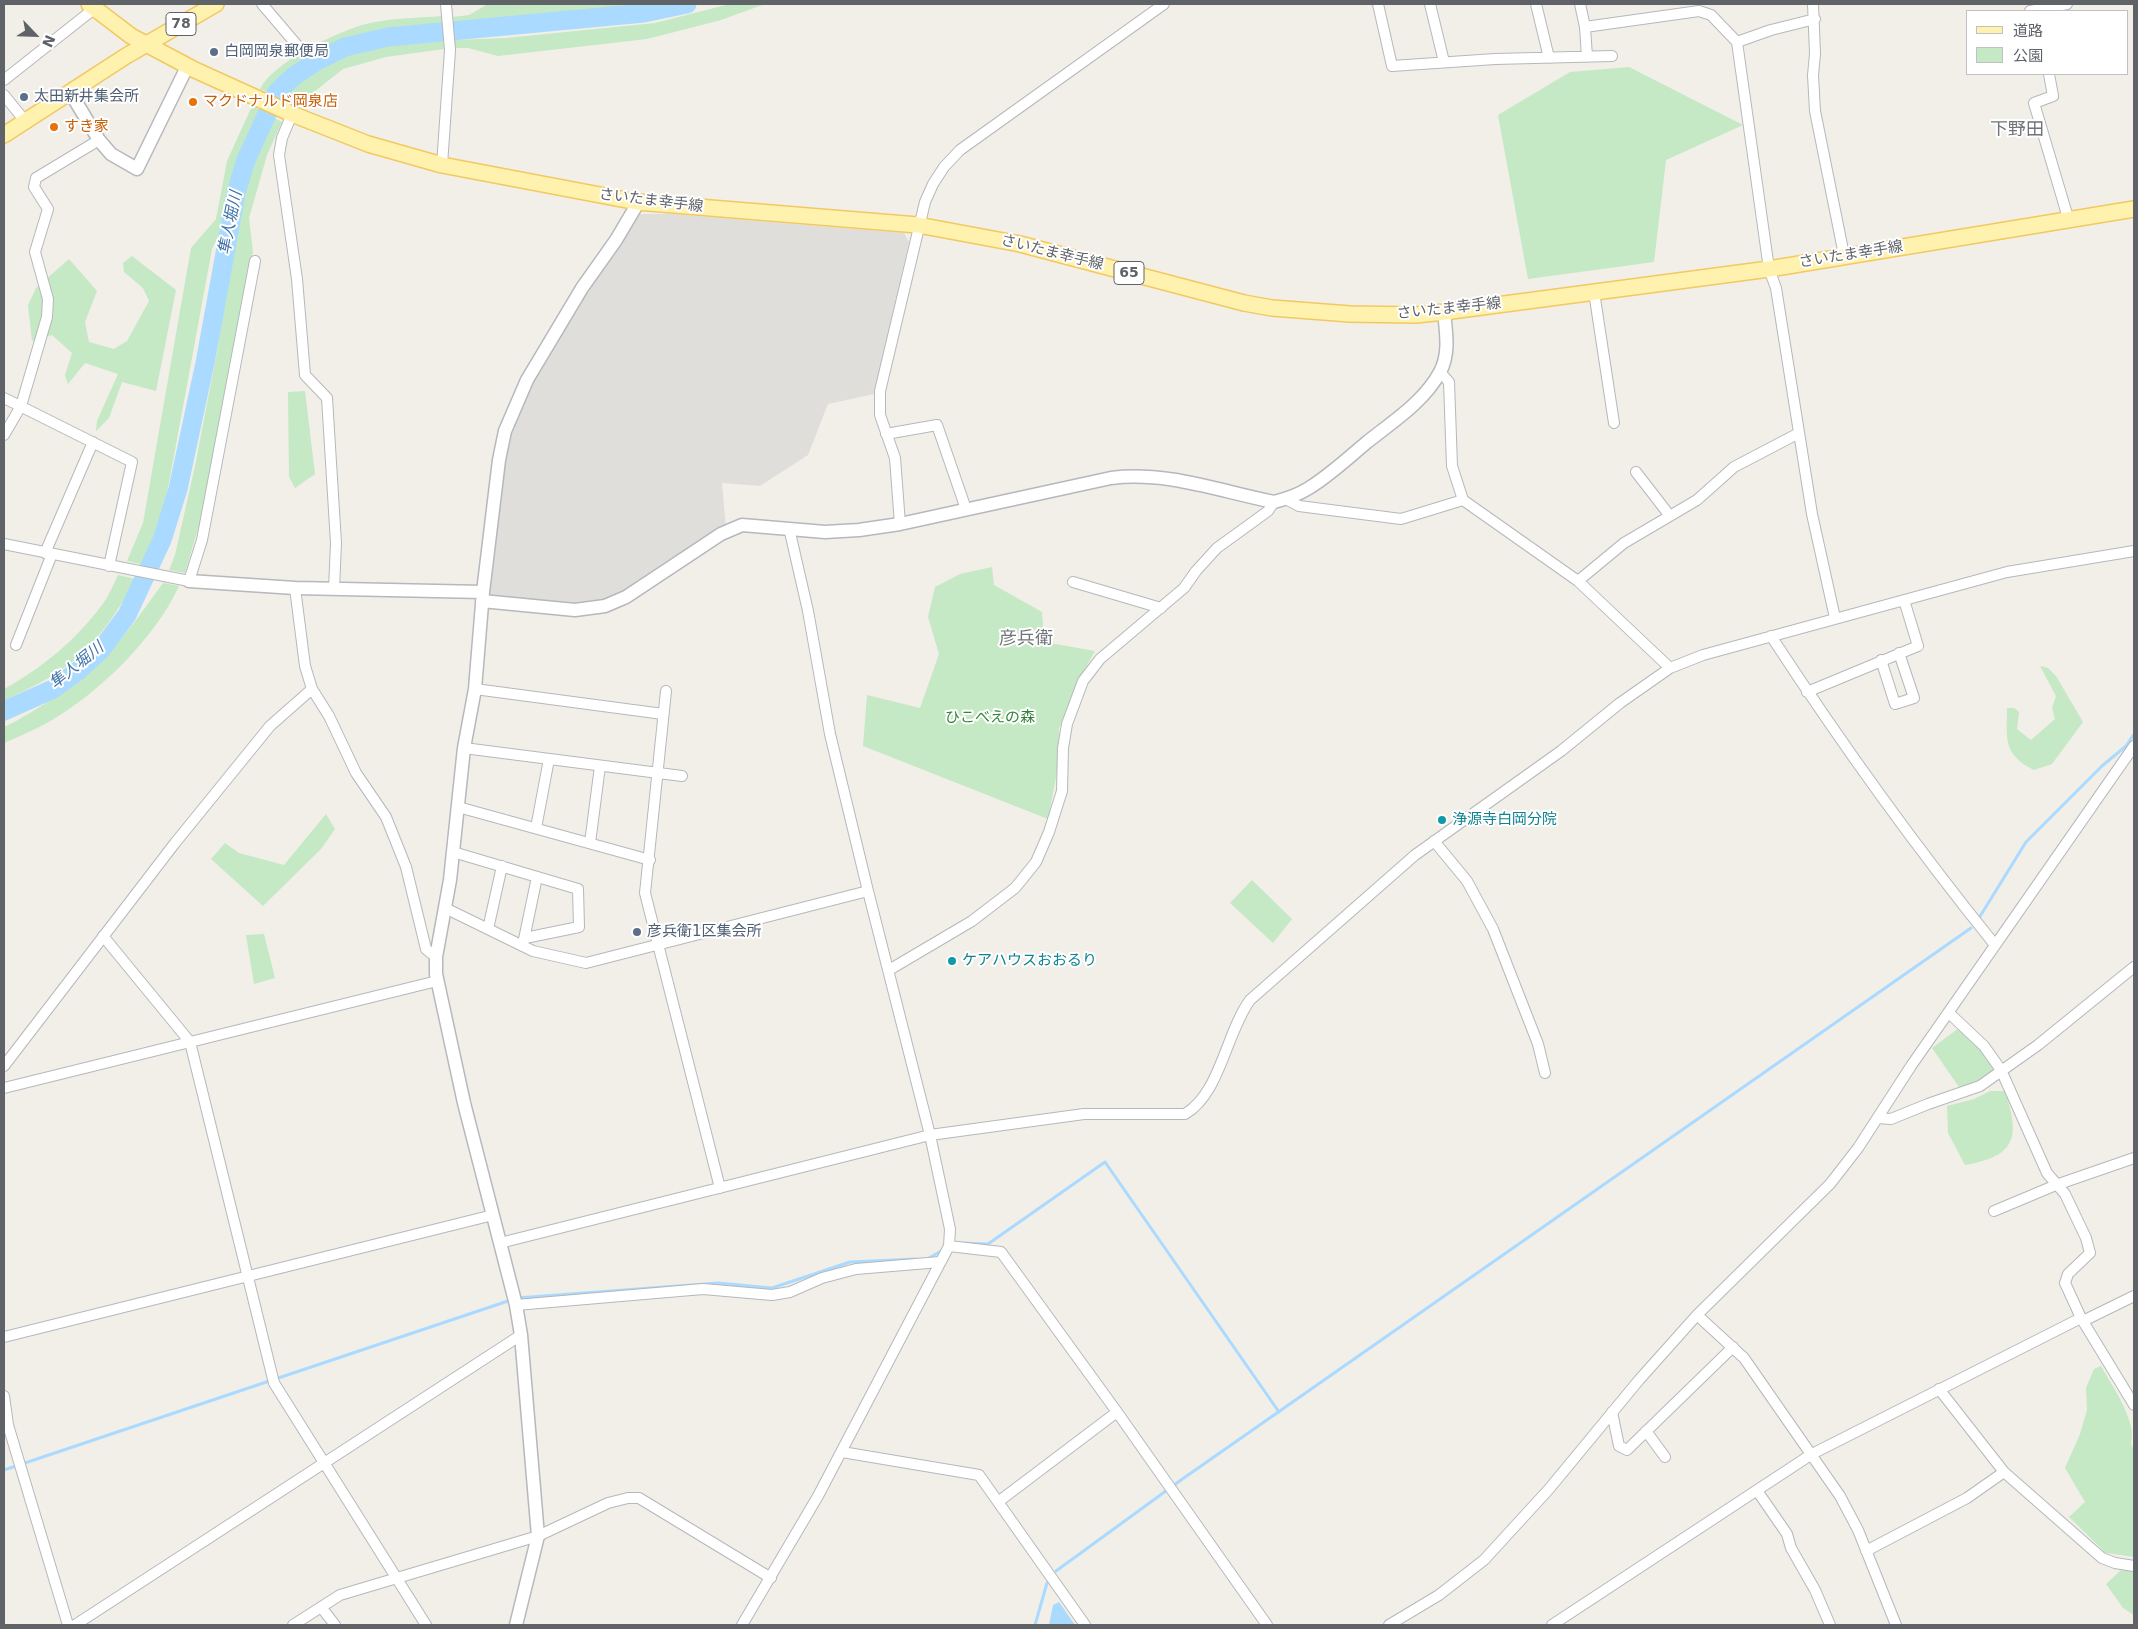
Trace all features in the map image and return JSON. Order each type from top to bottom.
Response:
[{"type":"main road","name":"78","points":[[4,135],[146,44],[216,4]]},
{"type":"main road","name":"さいたま幸手線","points":[[92,6],[146,44],[187,67],[292,114],[368,144],[442,165],[637,202],[918,225],[1020,244],[1244,303],[1272,308],[1385,315],[1444,312],[1770,269],[1844,255],[2069,221],[2134,209]]},
{"type":"street","points":[[262,4],[302,51]]},
{"type":"street","points":[[442,165],[450,50],[446,4]]},
{"type":"street","points":[[900,524],[895,458],[880,415],[880,391],[918,225],[933,184],[944,167],[960,150],[1164,4]]},
{"type":"street","points":[[1378,4],[1392,66],[1444,62],[1612,56]]},
{"type":"street","points":[[1430,4],[1444,62]]},
{"type":"street","points":[[1536,4],[1549,58]]},
{"type":"street","points":[[1580,4],[1585,27],[1587,56]]},
{"type":"street","points":[[1813,4],[1815,19],[1813,75],[1815,111],[1844,255]]},
{"type":"street","points":[[2038,10],[2068,4]]},
{"type":"street","points":[[4,80],[92,6]]},
{"type":"street","points":[[1585,27],[1704,8],[1737,42],[1770,269],[1776,288],[1812,514],[1835,618]]},
{"type":"street","points":[[1737,42],[1771,30],[1815,19]]},
{"type":"street","points":[[70,92],[99,140],[110,154],[137,169],[187,67]]},
{"type":"street","points":[[2048,75],[2053,96],[2034,103],[2069,221]]},
{"type":"street","points":[[4,94],[26,121]]},
{"type":"street","points":[[292,114],[282,138],[279,155],[297,279],[305,375],[327,398],[336,543],[334,589]]},
{"type":"street","points":[[4,436],[21,406],[47,317],[48,299],[34,252],[48,210],[34,187],[36,178],[99,140]]},
{"type":"street","points":[[516,1625],[538,1536],[521,1335],[516,1305],[464,1103],[437,981],[436,957],[446,908],[464,748],[475,689],[482,596],[499,460],[505,431],[527,380],[582,288],[616,240],[637,202]]},
{"type":"street","points":[[188,581],[202,540],[255,260]]},
{"type":"street","points":[[1594,292],[1614,423]]},
{"type":"street","points":[[889,970],[972,921],[1015,888],[1036,862],[1049,832],[1062,791],[1063,748],[1067,724],[1083,681],[1100,659],[1184,588],[1196,570],[1217,548],[1280,500],[1308,489],[1326,477],[1424,396],[1440,372],[1447,350],[1444,312]]},
{"type":"street","points":[[1440,372],[1449,382],[1452,466],[1463,500],[1578,581],[1670,668]]},
{"type":"street","points":[[4,398],[132,462],[114,567]]},
{"type":"street","points":[[886,434],[937,425],[966,509]]},
{"type":"street","points":[[1578,581],[1624,543],[1697,500],[1734,467],[1799,433]]},
{"type":"street","points":[[16,645],[93,442]]},
{"type":"street","points":[[1636,472],[1670,516]]},
{"type":"street","points":[[4,544],[188,581],[295,588],[482,596],[575,610],[605,606],[626,597],[721,534],[742,525],[834,532],[859,530],[900,524],[1111,478],[1137,475],[1191,482],[1280,500],[1299,506],[1401,519],[1463,500]]},
{"type":"street","points":[[745,1623],[842,1452],[949,1246],[950,1229],[930,1135],[830,734],[808,611],[789,528]]},
{"type":"street","points":[[500,1243],[930,1135],[1084,1114],[1185,1114],[1198,1107],[1208,1091],[1239,1015],[1250,1000],[1332,927],[1434,841],[1561,751],[1620,703],[1670,668],[1703,655],[2007,572],[2134,552]]},
{"type":"street","points":[[1073,582],[1161,608]]},
{"type":"street","points":[[295,588],[305,666],[312,689],[329,716],[356,773],[386,817],[406,867],[426,949],[436,957]]},
{"type":"street","points":[[1807,692],[1899,652],[1918,646],[1904,600]]},
{"type":"street","points":[[1771,636],[1807,692],[1932,867],[1995,945]]},
{"type":"street","points":[[1881,660],[1894,704],[1914,698],[1899,652]]},
{"type":"street","points":[[4,1066],[103,936],[270,726],[312,689]]},
{"type":"street","points":[[475,689],[663,714]]},
{"type":"street","points":[[666,691],[650,860],[645,893],[720,1188]]},
{"type":"street","points":[[1389,1625],[1439,1595],[1484,1560],[1523,1518],[1697,1315],[1830,1184],[1878,1118],[1911,1066],[2134,746]]},
{"type":"street","points":[[464,748],[682,776]]},
{"type":"street","points":[[536,828],[549,759]]},
{"type":"street","points":[[590,843],[600,766]]},
{"type":"street","points":[[458,807],[650,860]]},
{"type":"street","points":[[1434,841],[1467,880],[1493,929],[1538,1044],[1545,1072]]},
{"type":"street","points":[[453,852],[578,889],[579,927],[524,942]]},
{"type":"street","points":[[488,929],[502,866]]},
{"type":"street","points":[[524,942],[537,877]]},
{"type":"street","points":[[446,908],[488,929],[524,942],[533,951],[586,963],[868,891]]},
{"type":"street","points":[[103,936],[190,1042],[274,1382],[399,1579],[426,1625]]},
{"type":"street","points":[[1878,1118],[1891,1120],[1928,1104],[1980,1086],[2038,1045],[2134,966]]},
{"type":"street","points":[[4,1088],[437,981]]},
{"type":"street","points":[[1949,1013],[1984,1046],[2001,1070],[2046,1173],[2065,1194],[2086,1238],[2090,1253],[2068,1274],[2065,1283],[2082,1319],[2134,1405]]},
{"type":"street","points":[[1994,1211],[2056,1185],[2134,1158]]},
{"type":"street","points":[[4,1337],[493,1215]]},
{"type":"street","points":[[949,1246],[1001,1252],[1117,1412],[1266,1625]]},
{"type":"street","points":[[516,1305],[703,1289],[772,1295],[790,1292],[822,1278],[856,1269],[940,1262]]},
{"type":"street","points":[[1552,1625],[1758,1492],[1812,1454],[2082,1319],[2134,1296]]},
{"type":"street","points":[[1697,1315],[1744,1358],[1840,1496],[1866,1551],[1896,1625]]},
{"type":"street","points":[[75,1625],[521,1335]]},
{"type":"street","points":[[1612,1412],[1619,1446],[1627,1450],[1733,1347]]},
{"type":"street","points":[[1939,1390],[2004,1472],[2102,1558],[2114,1563],[2134,1566]]},
{"type":"street","points":[[4,1396],[6,1425],[68,1625]]},
{"type":"street","points":[[998,1502],[1117,1412]]},
{"type":"street","points":[[1646,1431],[1665,1457]]},
{"type":"street","points":[[842,1452],[979,1475],[1085,1625]]},
{"type":"street","points":[[1866,1551],[1966,1498],[2004,1472]]},
{"type":"street","points":[[1758,1492],[1786,1534],[1791,1548],[1815,1590],[1830,1625]]},
{"type":"street","points":[[293,1625],[340,1595],[399,1579],[538,1536],[608,1503],[628,1498],[639,1498],[771,1578]]},
{"type":"street","points":[[321,1607],[335,1625]]},
{"type":"shaded area","points":[[637,214],[672,214],[904,233],[909,242],[874,394],[828,404],[808,455],[760,486],[722,483],[726,527],[623,594],[603,602],[576,606],[492,597],[488,594],[503,465],[519,407],[543,362]]},
{"type":"green space","points":[[488,4],[643,4],[454,25],[453,17],[469,15]]},
{"type":"green space","points":[[730,4],[765,4],[721,20],[647,39],[498,56],[468,48],[455,48],[454,40],[506,38],[655,23]]},
{"type":"green space","points":[[442,16],[444,26],[386,34],[333,49],[298,68],[276,85],[270,93],[260,89],[267,79],[291,59],[305,50],[350,29],[381,21]]},
{"type":"green space","points":[[406,40],[430,42],[443,40],[444,49],[386,57],[343,69],[296,106],[281,98],[302,77],[340,54],[362,47]]},
{"type":"green space","points":[[1629,67],[1743,125],[1666,160],[1654,262],[1528,279],[1498,115],[1570,72]]},
{"type":"green space","points":[[252,106],[262,111],[241,152],[227,196],[225,222],[212,249],[162,521],[144,565],[127,561],[143,523],[191,248],[216,219],[227,161]]},
{"type":"green space","points":[[273,117],[282,122],[267,155],[249,218],[253,252],[209,491],[185,573],[169,570],[175,555],[195,466],[217,352],[239,207],[251,169]]},
{"type":"green space","points":[[132,256],[176,290],[156,391],[122,382],[109,418],[96,431],[97,421],[118,374],[85,363],[68,384],[65,375],[72,353],[52,335],[32,341],[28,305],[36,288],[69,259],[97,291],[85,322],[89,342],[114,349],[127,341],[149,301],[143,288],[124,272],[123,263]]},
{"type":"green space","points":[[305,391],[315,474],[295,488],[289,477],[288,392]]},
{"type":"green space","name":"ひこべえの森","points":[[992,567],[994,585],[1042,612],[1044,642],[1095,651],[1081,676],[1059,728],[1058,767],[1048,819],[863,746],[867,695],[920,708],[939,654],[928,617],[935,587],[960,574]]},
{"type":"green space","points":[[118,575],[136,579],[113,617],[94,641],[61,670],[4,701],[4,689],[57,653],[92,618],[109,594]]},
{"type":"green space","points":[[163,583],[179,586],[156,625],[125,662],[71,708],[52,720],[4,743],[4,727],[43,705],[95,665],[128,630]]},
{"type":"green space","points":[[2040,666],[2048,668],[2056,676],[2083,722],[2052,764],[2034,770],[2016,758],[2011,751],[2007,737],[2007,708],[2014,708],[2019,712],[2017,729],[2031,740],[2055,719],[2052,708],[2056,696]]},
{"type":"green space","points":[[326,814],[335,829],[321,849],[263,906],[211,859],[225,843],[239,853],[284,865]]},
{"type":"green space","points":[[1252,880],[1292,919],[1273,943],[1230,903]]},
{"type":"green space","points":[[264,934],[275,978],[254,984],[246,935]]},
{"type":"green space","points":[[1959,1028],[1979,1046],[1995,1067],[1994,1072],[1979,1084],[1961,1090],[1932,1048]]},
{"type":"green space","points":[[1990,1091],[2005,1091],[2012,1121],[2013,1132],[2010,1142],[2004,1150],[1995,1156],[1965,1165],[1948,1133],[1947,1106],[1974,1099]]},
{"type":"green space","points":[[2101,1366],[2117,1393],[2131,1425],[2131,1443],[2134,1452],[2134,1557],[2106,1553],[2069,1517],[2085,1502],[2065,1468],[2080,1434],[2087,1410],[2086,1388],[2094,1369]]},
{"type":"green space","points":[[2121,1570],[2134,1571],[2134,1615],[2123,1608],[2106,1584]]},
{"type":"water","points":[[1059,1602],[1075,1625],[1049,1625],[1053,1605]]},
{"type":"waterway","name":"隼人堀川","points":[[4,711],[53,689],[79,670],[100,651],[127,615],[162,540],[178,489],[205,363],[236,193],[246,160],[277,92],[294,76],[317,61],[345,47],[388,37],[644,13],[687,4]]},
{"type":"waterway","points":[[1979,918],[2026,842],[2102,766],[2126,746],[2134,734]]},
{"type":"waterway","points":[[1056,1571],[1181,1480],[1971,928]]},
{"type":"waterway","points":[[962,1243],[988,1244],[1105,1162],[1279,1412]]},
{"type":"waterway","points":[[929,1258],[943,1250]]},
{"type":"waterway","points":[[517,1298],[718,1283],[772,1288],[850,1262],[916,1259]]},
{"type":"waterway","points":[[4,1470],[511,1300]]},
{"type":"waterway","points":[[1035,1625],[1047,1583]]},
{"type":"place","name":"白岡岡泉郵便局","points":[[214,52]]},
{"type":"place","name":"太田新井集会所","points":[[24,97]]},
{"type":"place","name":"マクドナルド岡泉店","points":[[193,102]]},
{"type":"place","name":"すき家","points":[[54,127]]},
{"type":"place","name":"浄源寺白岡分院","points":[[1442,820]]},
{"type":"place","name":"彦兵衛1区集会所","points":[[637,932]]},
{"type":"place","name":"ケアハウスおおるり","points":[[952,961]]},
{"type":"district","name":"下野田","points":[[2017,130]]},
{"type":"district","name":"彦兵衛","points":[[1026,639]]}]
